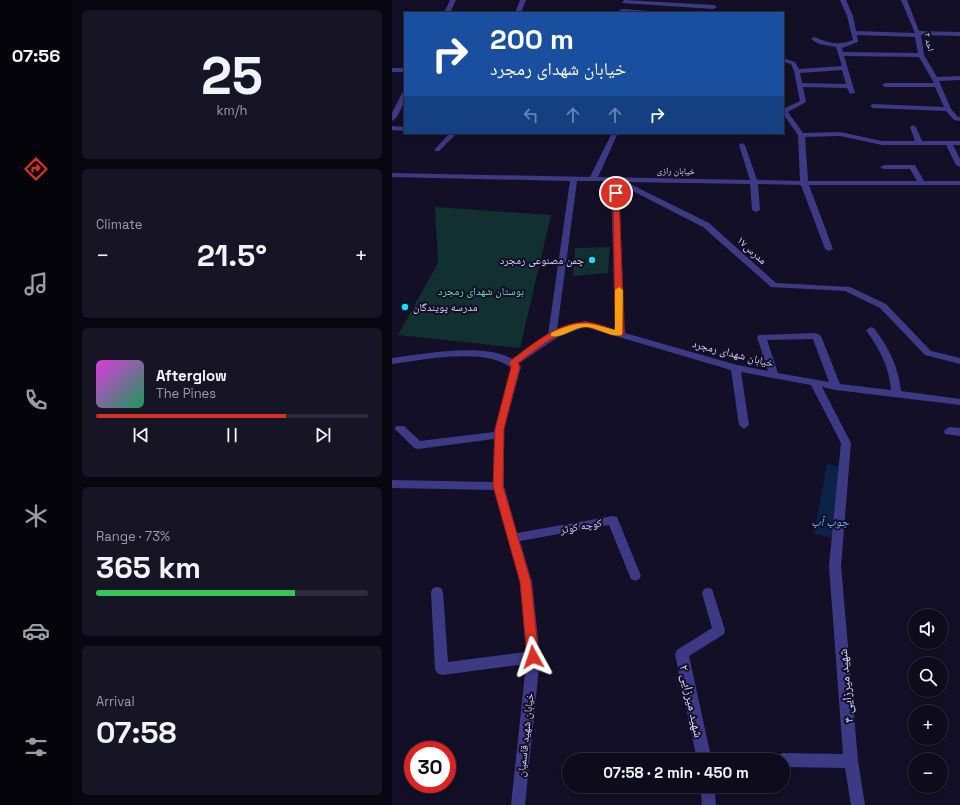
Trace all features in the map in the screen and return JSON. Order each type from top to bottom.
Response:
[{"type":"street","points":[[447,12],[453,0]]},
{"type":"street","points":[[518,12],[523,0]]},
{"type":"street","points":[[711,0],[716,12]]},
{"type":"street","points":[[814,39],[821,43],[841,46],[856,41],[850,16],[843,0]]},
{"type":"street","name":"احد ۴","points":[[904,0],[918,34],[921,55],[935,79],[948,109]]},
{"type":"street","points":[[623,12],[624,1],[649,1],[714,7]]},
{"type":"street","points":[[647,12],[649,1]]},
{"type":"street","points":[[855,33],[958,34],[960,40]]},
{"type":"street","points":[[841,46],[839,47],[852,93]]},
{"type":"street","points":[[841,54],[921,55]]},
{"type":"street","points":[[784,60],[793,63],[797,71],[803,102],[784,114],[801,135],[804,183],[830,249]]},
{"type":"street","points":[[797,71],[844,68]]},
{"type":"street","points":[[392,70],[404,70]]},
{"type":"street","points":[[935,79],[960,78]]},
{"type":"street","points":[[799,85],[849,86]]},
{"type":"street","points":[[885,85],[938,85]]},
{"type":"street","points":[[392,119],[404,95]]},
{"type":"street","points":[[873,106],[948,109],[956,119],[960,119]]},
{"type":"street","points":[[913,127],[919,143]]},
{"type":"street","points":[[392,128],[404,129]]},
{"type":"street","points":[[437,150],[453,134]]},
{"type":"street","points":[[593,179],[615,134]]},
{"type":"street","points":[[801,135],[852,135],[882,143],[960,143]]},
{"type":"street","points":[[948,143],[960,163]]},
{"type":"street","points":[[742,145],[754,182],[756,210]]},
{"type":"street","points":[[884,167],[912,167],[922,183]]},
{"type":"street","name":"خیابان رازی","points":[[392,175],[804,183],[960,183]]},
{"type":"street","points":[[552,335],[574,178]]},
{"type":"street","points":[[615,179],[620,333]]},
{"type":"street","name":"مدرس۱۷","points":[[615,179],[706,225],[774,285],[847,289],[883,306],[928,353],[960,361]]},
{"type":"street","name":"خیابان شهدای رمجرد","points":[[513,363],[552,335],[568,328],[585,324],[736,368],[836,387],[960,402]]},
{"type":"street","points":[[871,330],[886,351],[895,371],[896,394]]},
{"type":"street","points":[[774,375],[762,337],[816,336],[836,387]]},
{"type":"street","points":[[392,361],[442,354],[483,353],[513,363]]},
{"type":"street","name":"خیابان شهید قاسمیان","points":[[513,363],[516,366],[499,429],[498,486],[526,582],[533,657],[518,805]]},
{"type":"street","points":[[736,368],[744,425]]},
{"type":"street","name":"شهید میرزایی ۴","points":[[815,383],[846,443],[835,566],[851,761],[858,805]]},
{"type":"street","points":[[400,429],[418,446],[499,436]]},
{"type":"street","points":[[949,431],[960,432]]},
{"type":"street","points":[[392,484],[498,486]]},
{"type":"street","name":"کوچه کوثر","points":[[513,538],[613,520],[635,576]]},
{"type":"street","points":[[437,592],[442,669],[533,657]]},
{"type":"street","name":"شهید میرزایی ۲","points":[[703,753],[682,654],[719,630],[708,593]]},
{"type":"street","points":[[790,760],[851,761]]},
{"type":"street","points":[[708,793],[709,805]]},
{"type":"green space","name":"بوستان شهدای رمجرد","points":[[435,207],[551,215],[520,348],[398,335],[438,263]]},
{"type":"green space","name":"چمن مصنوعی رمجرد","points":[[610,247],[608,273],[573,276],[575,248]]},
{"type":"water","name":"جوب آب","points":[[827,464],[844,468],[842,539],[814,534]]},
{"type":"slow traffic","points":[[554,335],[568,328],[585,324],[620,333],[619,290]]},
{"type":"place","name":"چمن مصنوعی رمجرد","points":[[592,260]]},
{"type":"place","name":"مدرسه پویندگان","points":[[405,307]]},
{"type":"route","points":[[533,657],[526,582],[498,486],[499,429],[516,366],[513,363],[552,335],[568,328],[585,324],[620,333],[616,193]]}]
